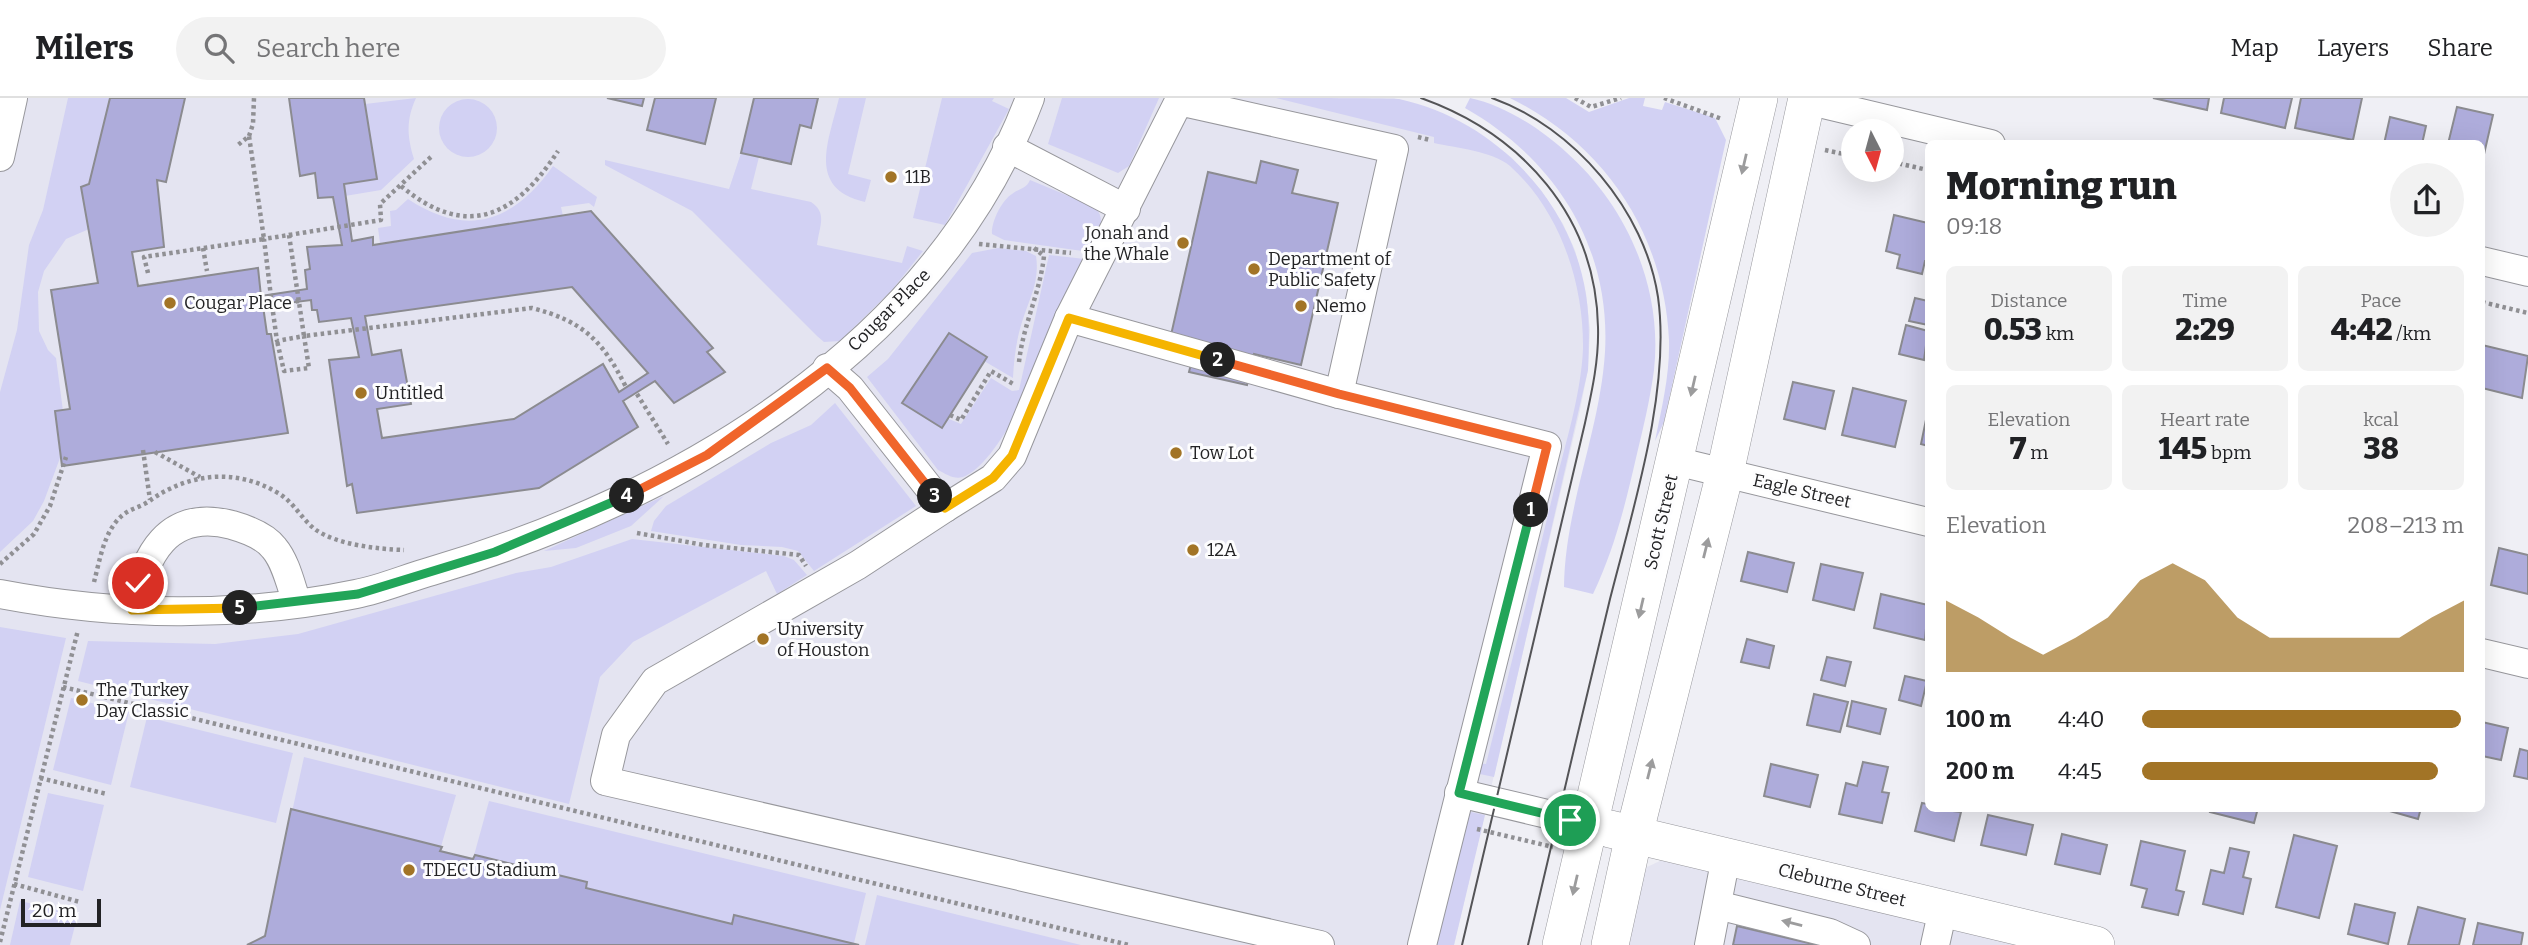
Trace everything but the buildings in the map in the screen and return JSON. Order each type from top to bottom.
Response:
[{"type":"main road","name":"Scott Street","points":[[1561,945],[1759,98]]},
{"type":"main road","points":[[1610,945],[1634,835],[1725,473],[1804,99]]},
{"type":"main road","name":"Cleburne Street","points":[[1589,824],[2096,945]]},
{"type":"street","points":[[0,157],[13,98]]},
{"type":"street","name":"Cougar Place","points":[[0,594],[85,607],[132,610],[231,609],[297,603],[358,594],[495,552],[574,522],[707,455],[827,368],[892,311],[939,259],[974,210],[1030,98]]},
{"type":"street","points":[[1804,99],[1974,140]]},
{"type":"street","points":[[1320,945],[606,781],[616,735],[655,681],[820,587],[993,478],[1012,456],[1069,318],[1179,101],[1394,149],[1339,394]]},
{"type":"street","points":[[1007,147],[1126,209]]},
{"type":"street","points":[[2485,262],[2528,272]]},
{"type":"street","points":[[1069,318],[1339,394],[1547,446],[1422,945]]},
{"type":"street","points":[[827,368],[850,388],[945,508]]},
{"type":"street","name":"Eagle Street","points":[[1675,461],[1925,521]]},
{"type":"street","points":[[132,610],[138,583],[153,549],[178,528],[212,520],[249,530],[274,547],[297,603]]},
{"type":"street","points":[[2485,654],[2528,664]]},
{"type":"street","points":[[1459,793],[1589,824]]},
{"type":"street","points":[[1709,945],[1726,857]]},
{"type":"street","points":[[1717,905],[1830,933],[1856,945]]},
{"type":"street","points":[[1935,945],[1943,909]]},
{"type":"path","points":[[254,98],[253,124],[248,136],[277,341],[284,371],[309,368],[289,235]]},
{"type":"path","points":[[1574,98],[1591,107],[1621,98]]},
{"type":"path","points":[[1664,98],[1718,116],[1730,128]]},
{"type":"path","points":[[238,145],[242,138],[248,136]]},
{"type":"path","points":[[1824,149],[1841,153]]},
{"type":"path","points":[[401,186],[420,202],[438,210],[463,215],[487,214],[508,207],[528,192],[558,151]]},
{"type":"path","points":[[148,273],[144,257],[382,220],[380,204],[432,156]]},
{"type":"path","points":[[1904,165],[1925,169]]},
{"type":"path","points":[[971,244],[1034,248],[1101,257]]},
{"type":"path","points":[[203,248],[207,271]]},
{"type":"path","points":[[950,415],[961,420],[991,371],[1017,386],[1021,345],[1041,285],[1044,256],[1034,248]]},
{"type":"path","points":[[272,305],[299,301]]},
{"type":"path","points":[[2485,303],[2528,313]]},
{"type":"path","points":[[277,341],[532,308],[558,314],[582,327],[600,343],[626,387]]},
{"type":"path","points":[[637,394],[668,444]]},
{"type":"path","points":[[143,450],[150,501]]},
{"type":"path","points":[[155,452],[200,478]]},
{"type":"path","points":[[0,564],[34,534],[50,506],[66,457]]},
{"type":"path","points":[[637,533],[704,545],[799,555],[820,587]]},
{"type":"path","points":[[0,942],[63,687],[95,579]]},
{"type":"path","points":[[63,687],[1129,945]]},
{"type":"path","points":[[40,778],[107,794]]},
{"type":"path","points":[[1452,823],[1563,849]]},
{"type":"path","points":[[14,884],[80,902]]},
{"type":"shaded area","name":"University of Houston","points":[[0,98],[1394,98],[1453,118],[1511,157],[1541,190],[1563,224],[1575,250],[1586,293],[1590,330],[1588,370],[1580,410],[1454,945],[0,945]]},
{"type":"shaded area","points":[[68,98],[110,98],[89,229],[66,239],[44,271],[38,292],[39,331],[48,350],[56,358],[63,411],[55,412],[60,458],[44,501],[33,521],[0,552],[0,392],[17,330],[29,245],[43,210]]},
{"type":"shaded area","points":[[416,98],[410,114],[409,128],[414,159],[381,190],[345,196],[344,184],[377,179],[365,104]]},
{"type":"shaded area","points":[[839,98],[866,98],[848,174],[871,180],[865,202],[847,195],[835,186],[828,174],[827,146]]},
{"type":"shaded area","points":[[942,98],[994,98],[992,101],[1009,109],[945,225],[913,218]]},
{"type":"shaded area","points":[[1062,98],[1159,98],[1129,166],[1118,173],[1048,144]]},
{"type":"shaded area","points":[[1276,98],[1399,99],[1433,109],[1466,125],[1496,145],[1523,169],[1564,227],[1578,260],[1587,304],[1588,370],[1494,777],[1475,773],[1477,763],[1486,764],[1572,420],[1582,366],[1582,324],[1574,274],[1566,250],[1543,204],[1528,184],[1502,161],[1484,153],[1434,143],[1434,137]]},
{"type":"shaded area","points":[[1470,98],[1496,106],[1534,127],[1556,143],[1588,174],[1623,223],[1646,279],[1653,309],[1654,370],[1623,511],[1593,594],[1564,587],[1570,527],[1602,382],[1605,352],[1604,313],[1598,276],[1587,242],[1571,209],[1526,153],[1465,108]]},
{"type":"shaded area","points":[[1510,98],[1566,98],[1589,112],[1629,98],[1645,98],[1643,106],[1662,110],[1665,102],[1715,118],[1726,140],[1664,422],[1655,441],[1667,378],[1669,340],[1665,301],[1642,229],[1601,167],[1574,141],[1544,118]]},
{"type":"shaded area","points":[[468,99],[489,107],[497,128],[489,149],[468,157],[447,149],[439,128],[447,107]]},
{"type":"shaded area","points":[[741,153],[759,157],[751,189],[811,202],[816,206],[821,216],[817,245],[902,263],[907,246],[923,251],[892,290],[840,341],[824,342],[817,336],[692,211],[605,165],[605,160],[729,189]]},
{"type":"shaded area","points":[[553,166],[597,197],[594,207],[589,203],[561,207],[563,216],[380,243],[378,228],[391,226],[390,211],[396,210],[408,199],[450,218],[470,221],[488,218],[506,211],[522,200]]},
{"type":"shaded area","points":[[1030,180],[1095,207],[1101,223],[1090,252],[1004,240],[992,234],[1001,206]]},
{"type":"shaded area","points":[[998,248],[1026,251],[1036,256],[1035,282],[1018,336],[1013,378],[945,338],[908,402],[961,424],[991,378],[1012,391],[1019,390],[1049,255],[1085,259],[1050,344],[1017,413],[981,465],[963,477],[953,477],[938,470],[867,377],[888,359],[972,253]]},
{"type":"shaded area","points":[[835,403],[916,506],[814,571],[798,551],[782,547],[741,545],[651,531],[654,521],[666,506],[771,443],[811,425]]},
{"type":"shaded area","points":[[664,496],[631,526],[576,548],[544,551]]},
{"type":"shaded area","points":[[632,539],[784,556],[794,560],[807,575],[777,594],[766,571],[633,642],[600,677],[569,804],[78,681],[88,641],[215,644],[298,634],[516,573],[551,567]]},
{"type":"shaded area","points":[[0,627],[66,638],[0,910]]},
{"type":"shaded area","points":[[71,698],[129,712],[111,785],[53,770]]},
{"type":"shaded area","points":[[147,717],[293,753],[276,823],[130,787]]},
{"type":"shaded area","points":[[304,757],[456,795],[440,850],[473,859],[489,801],[866,893],[854,943],[859,945],[247,945],[265,936]]},
{"type":"shaded area","points":[[48,793],[104,805],[83,891],[28,877]]},
{"type":"shaded area","points":[[1466,811],[1485,815],[1454,945],[1432,945]]},
{"type":"shaded area","points":[[1662,860],[2020,945],[1625,945],[1640,883],[1647,867]]},
{"type":"shaded area","points":[[877,895],[1081,945],[865,945]]},
{"type":"shaded area","points":[[20,901],[78,914],[70,945],[10,945]]},
{"type":"tram line","points":[[1421,98],[1458,114],[1491,133],[1521,157],[1547,184],[1568,215],[1584,249],[1594,287],[1598,327],[1596,363],[1585,423],[1462,945]]},
{"type":"tram line","points":[[1492,98],[1522,111],[1551,129],[1601,176],[1638,234],[1650,265],[1658,297],[1661,333],[1655,409],[1648,449],[1528,945]]},
{"type":"place","name":"11B","points":[[891,177]]},
{"type":"place","name":"Jonah and the Whale","points":[[1183,243]]},
{"type":"place","name":"Department of Public Safety","points":[[1254,269]]},
{"type":"place","name":"Cougar Place","points":[[170,303]]},
{"type":"place","name":"Nemo","points":[[1301,306]]},
{"type":"place","name":"Untitled","points":[[361,393]]},
{"type":"place","name":"Tow Lot","points":[[1176,453]]},
{"type":"place","name":"12A","points":[[1193,550]]},
{"type":"place","name":"University of Houston","points":[[763,639]]},
{"type":"place","name":"The Turkey Day Classic","points":[[82,700]]},
{"type":"place","name":"TDECU Stadium","points":[[409,870]]},
{"type":"route","points":[[138,583],[132,610],[231,609],[358,594],[495,552],[574,522],[707,455],[755,423],[827,368],[850,388],[945,508],[993,478],[1012,456],[1069,318],[1339,394],[1547,446],[1459,793],[1570,820]]}]
